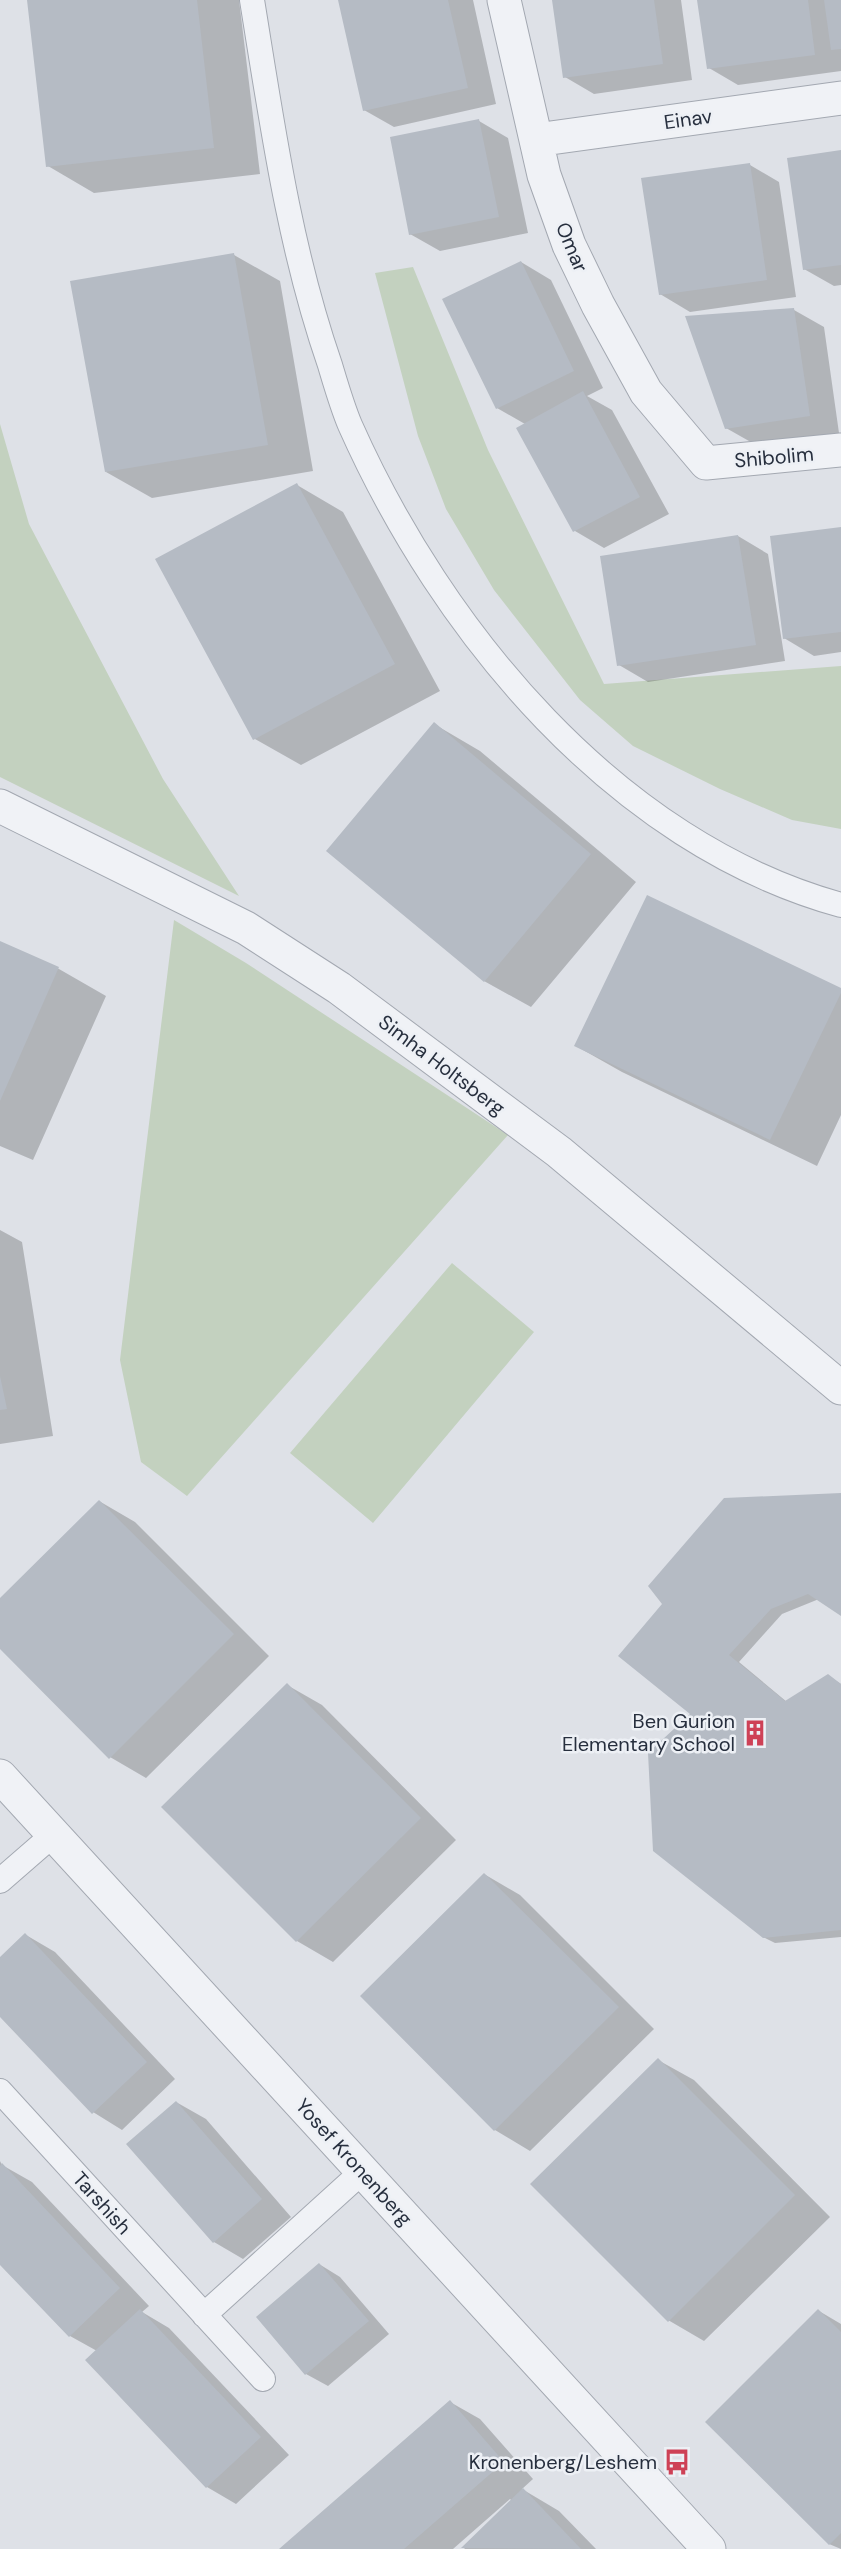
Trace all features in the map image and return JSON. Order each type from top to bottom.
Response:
[{"type":"street","name":"Omar","points":[[504,0],[544,175],[569,245],[598,305],[646,392],[706,463]]},
{"type":"street","name":"Einav","points":[[536,140],[841,98]]},
{"type":"street","name":"Shibolim","points":[[706,463],[841,450]]},
{"type":"street","name":"Simha Holtsberg","points":[[0,806],[246,928],[339,988],[559,1152],[841,1388]]},
{"type":"street","name":"Yosef Kronenberg","points":[[0,1776],[709,2549]]},
{"type":"lane","points":[[252,0],[282,184],[297,258],[323,346],[350,424],[393,509],[435,581],[498,668],[613,783],[675,830],[746,869],[813,898],[841,905]]},
{"type":"lane","points":[[0,1881],[54,1834]]},
{"type":"lane","name":"Tarshish","points":[[0,2091],[263,2379]]},
{"type":"lane","points":[[204,2315],[363,2171]]},
{"type":"green space","points":[[413,267],[488,450],[604,684],[841,666],[841,829],[792,820],[720,789],[633,746],[580,700],[494,590],[446,509],[418,436],[375,273]]},
{"type":"green space","points":[[0,424],[29,524],[163,779],[239,896],[0,777]]},
{"type":"green space","points":[[174,920],[246,963],[508,1135],[187,1496],[141,1462],[120,1360]]},
{"type":"green space","points":[[452,1263],[534,1332],[373,1523],[290,1453]]},
{"type":"building","points":[[27,0],[197,0],[214,148],[46,167]]},
{"type":"building","points":[[338,0],[448,0],[468,88],[363,111]]},
{"type":"building","points":[[552,0],[654,0],[663,64],[563,78]]},
{"type":"building","points":[[697,0],[808,0],[815,55],[707,69]]},
{"type":"building","points":[[824,0],[841,0],[841,49],[831,50]]},
{"type":"building","points":[[479,119],[499,217],[409,235],[390,137]]},
{"type":"building","points":[[841,150],[841,265],[803,270],[787,158]]},
{"type":"building","points":[[750,163],[767,280],[659,295],[641,178]]},
{"type":"building","points":[[234,253],[268,445],[105,472],[70,281]]},
{"type":"building","points":[[521,261],[574,371],[496,409],[442,299]]},
{"type":"building","points":[[794,308],[810,416],[725,429],[685,316]]},
{"type":"building","points":[[583,391],[640,497],[573,532],[516,428]]},
{"type":"building","points":[[297,483],[395,664],[253,740],[155,559]]},
{"type":"building","points":[[841,527],[841,632],[783,639],[770,536]]},
{"type":"building","points":[[738,535],[756,645],[617,666],[600,556]]},
{"type":"building","points":[[434,722],[591,854],[484,982],[326,851]]},
{"type":"building","points":[[647,895],[841,988],[841,993],[770,1140],[574,1046]]},
{"type":"building","points":[[0,941],[59,967],[0,1101]]},
{"type":"building","points":[[0,1376],[7,1409],[0,1410]]},
{"type":"building","name":"Ben Gurion Elementary School","points":[[841,1493],[841,1616],[808,1594],[771,1609],[729,1655],[785,1701],[828,1674],[841,1684],[841,1930],[763,1938],[653,1851],[648,1753],[690,1714],[618,1656],[662,1604],[648,1586],[724,1498]]},
{"type":"building","points":[[99,1500],[234,1634],[109,1759],[0,1649],[0,1598]]},
{"type":"building","points":[[287,1683],[421,1818],[296,1942],[161,1807]]},
{"type":"building","points":[[484,1873],[619,2007],[494,2131],[360,1996]]},
{"type":"building","points":[[25,1933],[147,2062],[92,2114],[0,2017],[0,1957]]},
{"type":"building","points":[[658,2058],[795,2195],[668,2322],[530,2184]]},
{"type":"building","points":[[176,2101],[262,2199],[213,2243],[126,2144]]},
{"type":"building","points":[[2,2163],[120,2288],[69,2337],[0,2265],[0,2166]]},
{"type":"building","points":[[319,2263],[369,2321],[305,2375],[256,2317]]},
{"type":"building","points":[[140,2309],[261,2437],[206,2488],[85,2360]]},
{"type":"building","points":[[818,2309],[841,2332],[841,2533],[829,2545],[705,2422]]},
{"type":"building","points":[[450,2400],[504,2462],[404,2549],[279,2549]]},
{"type":"building","points":[[523,2488],[581,2549],[461,2548]]},
{"type":"place","name":"Ben Gurion Elementary School","points":[[755,1733]]},
{"type":"place","name":"Kronenberg/Leshem","points":[[677,2462]]}]
